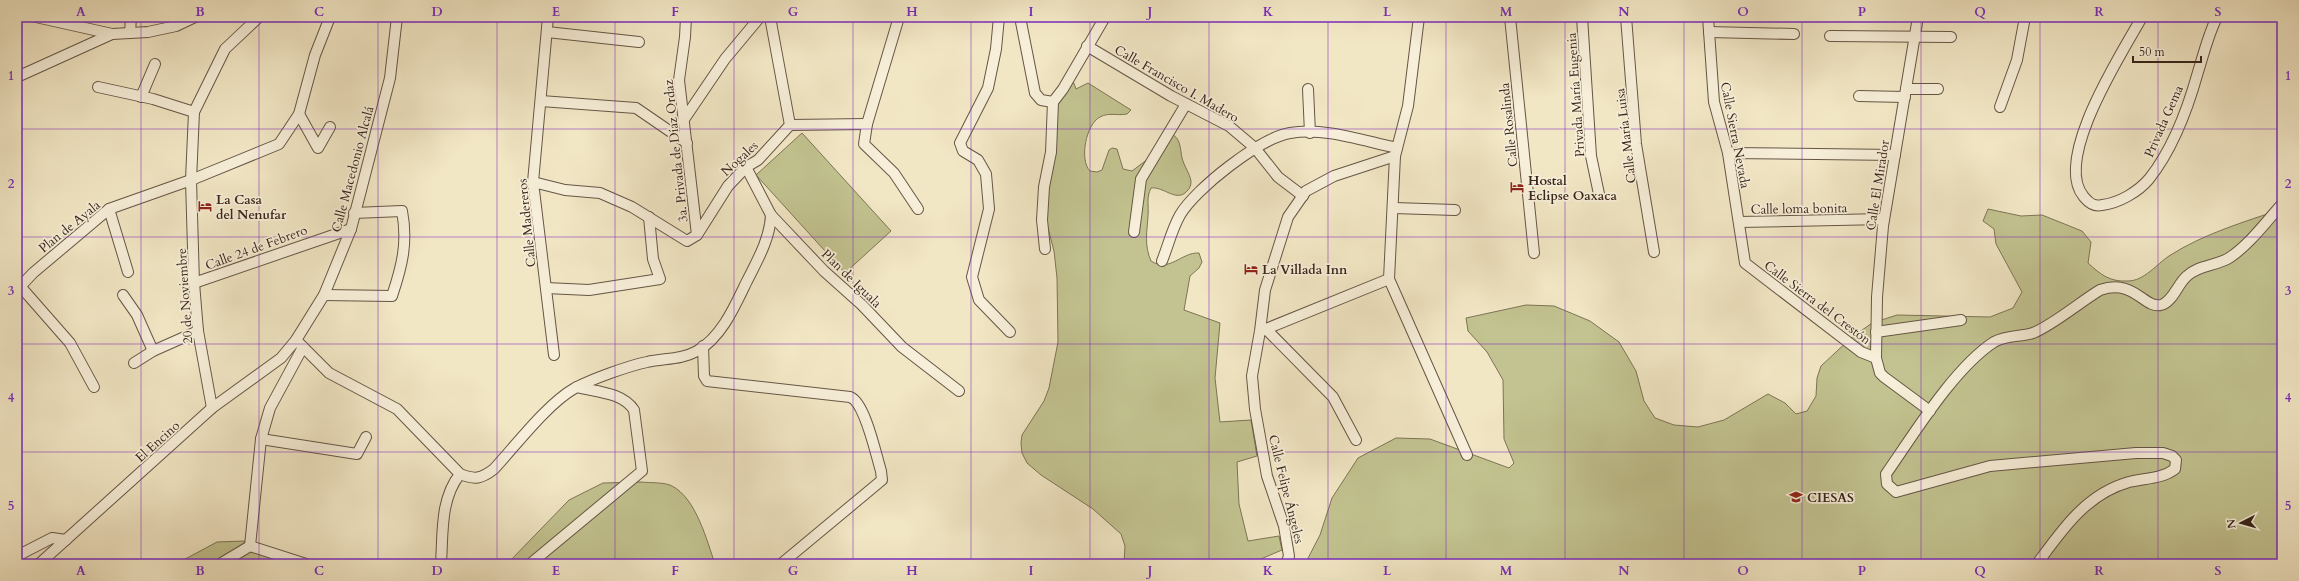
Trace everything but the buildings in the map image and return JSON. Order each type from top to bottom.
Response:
[{"type":"street","points":[[36,17],[112,34]]},
{"type":"street","points":[[17,77],[131,26],[176,26],[194,17]]},
{"type":"street","points":[[98,87],[194,112],[225,49],[259,17]]},
{"type":"street","name":"Plan de Ayala","points":[[18,288],[42,265],[109,209],[191,180],[279,144],[299,114],[315,55],[330,17]]},
{"type":"street","name":"Calle Macedonio Alcalá","points":[[300,344],[324,295],[351,229],[390,78],[397,17]]},
{"type":"street","name":"Calle Madereros","points":[[548,17],[533,182],[554,355]]},
{"type":"street","name":"3a. Privada de Díaz Ordaz","points":[[686,17],[685,37],[679,80],[697,235]]},
{"type":"street","points":[[683,121],[725,60],[760,17]]},
{"type":"street","points":[[770,17],[790,125],[867,124]]},
{"type":"street","points":[[899,17],[867,124],[864,144],[894,173],[918,209]]},
{"type":"street","points":[[999,17],[996,49],[988,88],[960,143],[963,151],[978,160],[986,174],[989,209],[972,277],[979,300],[1010,332]]},
{"type":"street","points":[[1020,17],[1035,93],[1041,100],[1053,102]]},
{"type":"street","points":[[1046,249],[1042,220],[1044,187],[1051,152],[1053,102],[1063,89],[1105,17]]},
{"type":"street","points":[[1419,17],[1408,106],[1396,152],[1389,279],[1467,455]]},
{"type":"street","name":"Calle Rosalinda","points":[[1510,17],[1534,253]]},
{"type":"street","name":"Privada María Eugenia","points":[[1582,17],[1591,156],[1599,194]]},
{"type":"street","name":"Calle María Luisa","points":[[1626,17],[1636,144],[1654,252]]},
{"type":"street","name":"Calle Sierra Nevada","points":[[1708,17],[1714,102],[1728,153],[1744,258]]},
{"type":"street","name":"Calle El Mirador","points":[[1876,358],[1876,332],[1884,219],[1918,17]]},
{"type":"street","points":[[2000,107],[2017,60],[2025,17]]},
{"type":"street","name":"Privada Gema","points":[[2142,17],[2090,112],[2077,153],[2076,178],[2082,194],[2090,204],[2100,206],[2114,203],[2131,193],[2148,180],[2165,156],[2198,72],[2209,32],[2217,17]]},
{"type":"street","points":[[547,32],[639,42]]},
{"type":"street","points":[[1709,32],[1794,34]]},
{"type":"street","points":[[1830,36],[1951,37]]},
{"type":"street","name":"Calle Francisco I. Madero","points":[[1087,46],[1186,104],[1229,126],[1255,148],[1278,177],[1303,196]]},
{"type":"street","points":[[141,97],[155,64]]},
{"type":"street","points":[[1308,89],[1310,133]]},
{"type":"street","points":[[1859,96],[1938,89]]},
{"type":"street","points":[[540,101],[636,108],[687,143]]},
{"type":"street","points":[[1134,232],[1141,179],[1186,104]]},
{"type":"street","name":"20 de Noviembre","points":[[194,112],[191,180],[194,284],[198,331],[212,408]]},
{"type":"street","points":[[299,114],[318,148],[330,127]]},
{"type":"street","name":"Nogales","points":[[697,235],[728,186],[746,167],[758,160],[790,125]]},
{"type":"street","points":[[1162,261],[1179,216],[1197,192],[1255,148],[1289,133],[1310,133],[1332,134],[1396,152]]},
{"type":"street","name":"Calle Felipe Ángeles","points":[[1286,564],[1289,556],[1284,526],[1267,476],[1255,409],[1252,376],[1263,330],[1265,290],[1288,217],[1306,191],[1334,176],[1396,152]]},
{"type":"street","points":[[1728,153],[1895,155]]},
{"type":"street","name":"Plan de Iguala","points":[[746,167],[771,215],[824,271],[862,305],[889,334],[959,391]]},
{"type":"street","points":[[533,182],[565,190],[600,193],[649,217],[687,242],[697,235]]},
{"type":"street","points":[[2037,564],[2073,517],[2094,500],[2129,482],[2169,474],[2175,469],[2176,460],[2163,453],[2136,453],[1990,466],[1896,492],[1886,484],[1886,474],[1930,412],[1972,360],[1995,342],[2003,338],[2033,333],[2100,290],[2111,286],[2126,288],[2150,303],[2161,305],[2167,302],[2187,275],[2230,257],[2259,231],[2282,204]]},
{"type":"street","points":[[1394,208],[1455,210]]},
{"type":"street","points":[[109,209],[128,272]]},
{"type":"street","points":[[324,295],[392,296],[402,264],[406,230],[402,211],[354,213]]},
{"type":"street","points":[[250,546],[261,439],[270,408],[300,344],[329,373],[397,409],[460,474],[472,479],[484,478],[560,398],[577,387],[647,362],[679,358],[698,351],[710,341],[726,320],[735,304],[767,238],[771,215]]},
{"type":"street","points":[[546,288],[589,290],[660,280],[653,259],[649,217]]},
{"type":"street","name":"Calle loma bonita","points":[[1739,222],[1884,219]]},
{"type":"street","name":"Calle 24 de Febrero","points":[[194,284],[351,229]]},
{"type":"street","name":"Calle Sierra del Crestón","points":[[1744,258],[1749,267],[1861,352],[1876,358],[1880,373],[1884,377],[1930,412]]},
{"type":"street","points":[[1356,440],[1333,397],[1263,330],[1389,279]]},
{"type":"street","points":[[18,288],[70,343],[94,387]]},
{"type":"street","points":[[123,295],[137,315],[153,351]]},
{"type":"street","points":[[1876,332],[1961,320]]},
{"type":"street","points":[[134,363],[153,351],[198,331]]},
{"type":"street","name":"El Encino","points":[[39,564],[212,408],[300,344]]},
{"type":"street","points":[[703,346],[704,376],[707,381],[850,397],[857,400],[863,411],[882,474],[880,482],[781,564]]},
{"type":"street","points":[[530,564],[642,471],[634,410],[629,401],[616,396],[577,387]]},
{"type":"street","points":[[261,439],[357,454],[366,437]]},
{"type":"street","points":[[440,564],[445,509],[451,486],[460,474]]},
{"type":"street","points":[[17,556],[52,538],[66,540]]},
{"type":"street","points":[[220,564],[250,546],[306,564]]},
{"type":"green space","points":[[1073,81],[1076,89],[1088,83],[1131,110],[1127,114],[1110,114],[1100,117],[1095,121],[1088,134],[1085,151],[1085,159],[1090,171],[1097,172],[1102,170],[1109,150],[1112,148],[1117,149],[1123,169],[1132,171],[1148,159],[1171,134],[1177,138],[1180,144],[1182,158],[1191,181],[1190,186],[1184,194],[1179,195],[1170,194],[1161,189],[1151,188],[1148,198],[1146,238],[1147,249],[1151,261],[1158,264],[1164,265],[1199,253],[1202,262],[1199,268],[1190,276],[1184,310],[1220,323],[1215,378],[1220,422],[1251,420],[1257,456],[1237,462],[1239,504],[1248,541],[1279,536],[1282,550],[1249,564],[1124,564],[1125,546],[1121,534],[1093,509],[1041,475],[1027,463],[1022,453],[1022,435],[1044,401],[1049,388],[1058,342],[1057,278],[1054,251],[1043,209],[1041,183],[1060,95]]},
{"type":"green space","points":[[802,133],[891,231],[845,273],[756,175]]},
{"type":"green space","points":[[1988,209],[2021,216],[2042,215],[2082,231],[2091,242],[2088,263],[2106,277],[2128,281],[2145,275],[2169,256],[2196,241],[2282,209],[2282,564],[1305,564],[1320,535],[1332,498],[1358,458],[1396,438],[1430,439],[1509,468],[1514,463],[1504,439],[1503,380],[1487,352],[1468,331],[1466,318],[1526,305],[1554,306],[1590,321],[1619,342],[1636,371],[1644,401],[1655,418],[1674,425],[1698,427],[1724,420],[1768,394],[1785,403],[1796,414],[1807,411],[1816,396],[1817,378],[1821,366],[1851,338],[1872,323],[1897,315],[1990,317],[2013,308],[2022,292],[1996,244],[1994,229],[1983,221]]},
{"type":"green space","points":[[641,482],[672,486],[688,500],[700,521],[715,564],[507,564],[569,500],[603,483]]},
{"type":"green space","points":[[245,541],[318,564],[176,564],[217,542]]},
{"type":"waterway","points":[[110,17],[128,17]]},
{"type":"place","name":"Hostal Eclipse Oaxaca","points":[[1517,187]]},
{"type":"place","name":"La Casa del Nenufar","points":[[205,206]]},
{"type":"place","name":"La Villada Inn","points":[[1251,269]]},
{"type":"place","name":"CIESAS","points":[[1796,497]]}]
